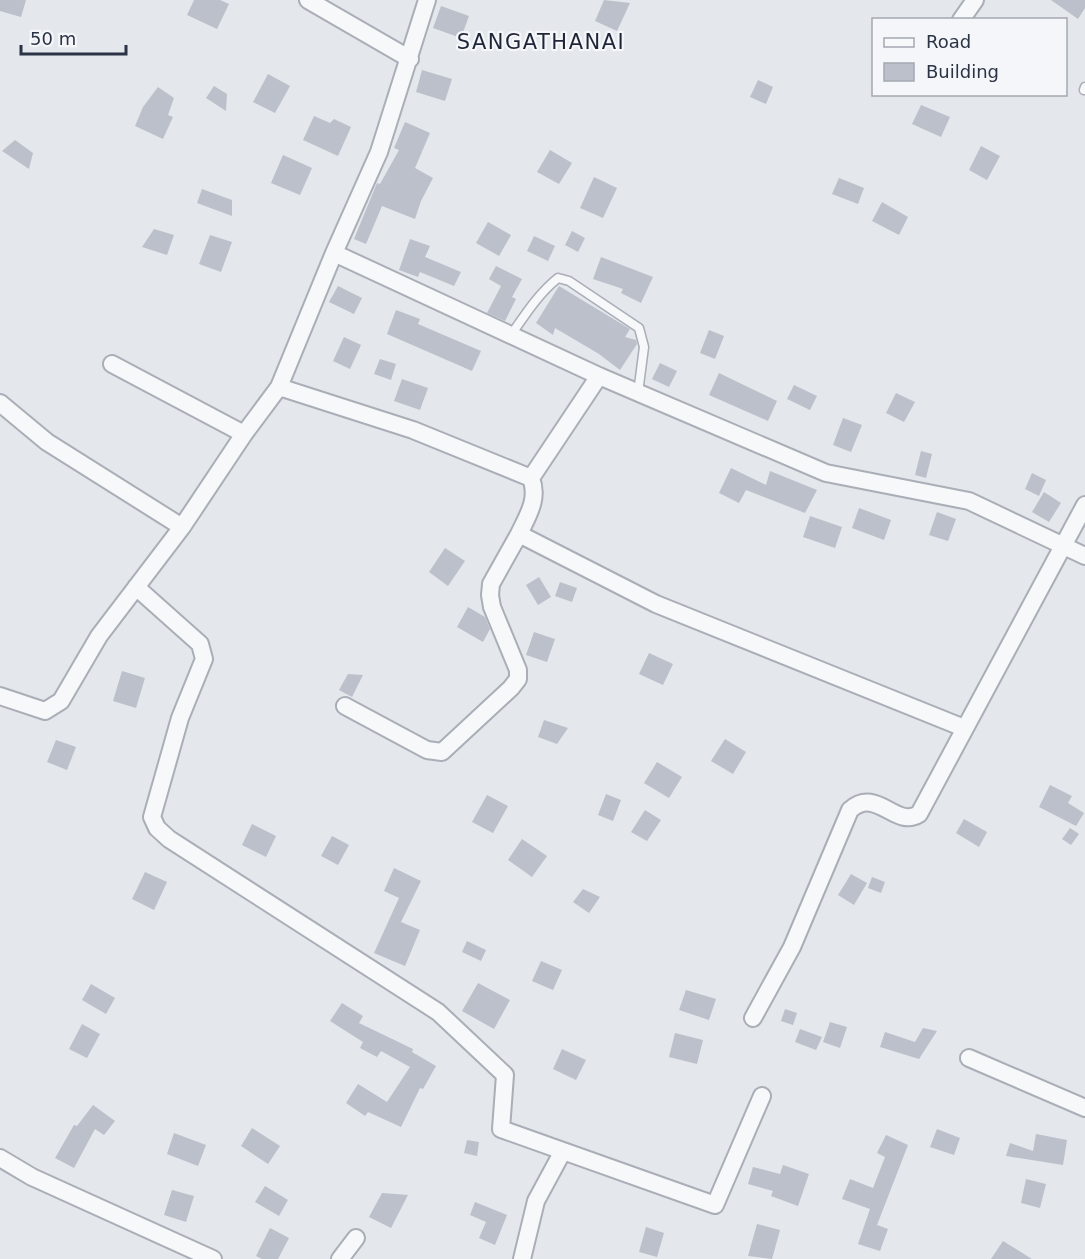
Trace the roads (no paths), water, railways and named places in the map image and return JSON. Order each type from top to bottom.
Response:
[{"type":"street","points":[[308,0],[410,59]]},
{"type":"street","points":[[0,696],[45,711],[61,701],[99,636],[182,527],[244,434],[279,387],[334,253],[379,152],[427,0]]},
{"type":"street","points":[[962,18],[975,0]]},
{"type":"street","points":[[334,253],[599,376],[826,472],[969,501],[1085,556]]},
{"type":"street","points":[[112,364],[244,434]]},
{"type":"street","points":[[531,478],[599,376]]},
{"type":"street","points":[[279,387],[412,430],[531,478],[535,489],[534,504],[490,584],[492,607],[518,670],[518,679],[511,688],[442,752],[427,750],[345,706]]},
{"type":"street","points":[[0,403],[47,442],[182,527]]},
{"type":"street","points":[[753,1018],[792,947],[850,810],[858,803],[868,801],[906,818],[919,814],[1061,545],[1085,505]]},
{"type":"street","points":[[519,534],[656,604],[964,728]]},
{"type":"street","points":[[136,587],[200,644],[204,659],[180,718],[152,817],[157,828],[169,839],[438,1012],[505,1075],[501,1129],[715,1205],[762,1096]]},
{"type":"street","points":[[969,1058],[1085,1108]]},
{"type":"street","points":[[522,1259],[536,1201],[563,1151]]},
{"type":"street","points":[[0,1158],[32,1178],[210,1259]]},
{"type":"street","points":[[340,1259],[356,1238]]},
{"type":"lane","points":[[512,335],[535,300],[552,283],[558,278],[568,281],[639,328],[644,346],[638,393]]},
{"type":"district","name":"SANGATHANAI","points":[[541,42]]}]
